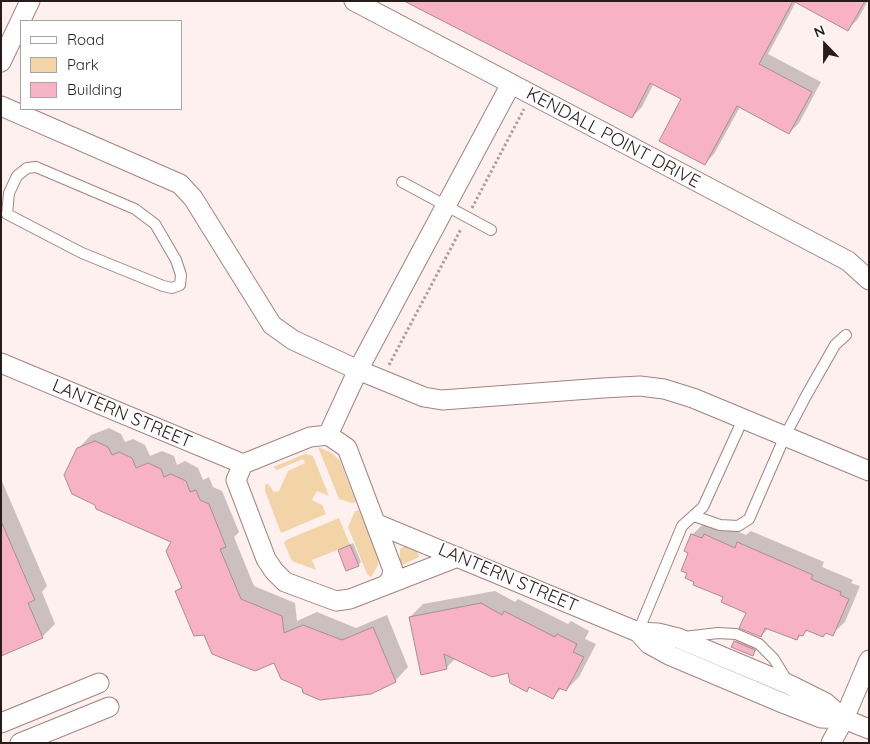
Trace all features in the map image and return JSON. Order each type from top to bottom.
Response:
[{"type":"street","points":[[21,20],[30,1]]},
{"type":"street","name":"KENDALL POINT DRIVE","points":[[354,1],[848,261],[869,280]]},
{"type":"street","points":[[1,62],[20,22]]},
{"type":"street","points":[[328,435],[358,370],[511,84]]},
{"type":"street","points":[[1,106],[180,184],[192,198],[272,324],[293,340],[358,370],[424,397],[442,400],[640,386],[664,389],[869,471]]},
{"type":"street","name":"LANTERN STREET","points":[[1,363],[243,464]]},
{"type":"street","points":[[386,585],[391,579],[392,570],[377,524],[347,448],[328,435],[310,437],[243,464],[236,480],[266,559],[274,571],[286,582],[336,601],[350,599],[386,585],[458,556]]},
{"type":"street","name":"LANTERN STREET","points":[[377,524],[638,632],[658,633],[678,638],[790,685],[826,703],[844,719]]},
{"type":"street","name":"LANTERN STREET","points":[[638,632],[649,644],[669,654],[785,704],[821,718],[844,719],[869,729]]},
{"type":"street","points":[[831,743],[844,719],[869,660]]},
{"type":"street","points":[[1,723],[99,683]]},
{"type":"street","points":[[20,743],[109,707]]},
{"type":"lane","points":[[1,204],[4,215],[82,253],[163,286],[172,288],[180,285],[181,275],[176,260],[155,224],[135,209],[36,166],[27,168],[17,176],[9,193],[4,215]]},
{"type":"lane","points":[[402,182],[491,230]]},
{"type":"lane","points":[[694,516],[720,525],[738,526],[749,519],[785,436],[835,346],[846,335]]},
{"type":"lane","points":[[638,632],[682,526],[703,507],[743,419]]},
{"type":"lane","points":[[678,638],[718,633],[736,634],[759,644],[774,659],[790,685]]},
{"type":"path","points":[[388,367],[526,106]]},
{"type":"green space","points":[[318,447],[332,453],[340,461],[356,502],[352,503],[339,499]]},
{"type":"green space","points":[[305,454],[313,456],[329,496],[317,491],[312,500],[322,505],[326,514],[281,533],[265,491],[265,486],[267,483],[274,492],[279,491],[288,471],[305,463],[303,459],[277,470],[273,467]]},
{"type":"green space","points":[[359,510],[378,557],[378,565],[371,577],[367,574],[348,527],[355,511]]},
{"type":"green space","points":[[339,518],[350,545],[312,560],[316,570],[292,561],[284,543],[286,540]]},
{"type":"green space","points":[[405,546],[417,550],[419,557],[400,566],[400,549]]},
{"type":"building","points":[[404,1],[793,1],[759,64],[812,92],[789,134],[737,106],[705,165],[659,141],[681,99],[650,83],[632,118]]},
{"type":"building","points":[[793,1],[865,1],[848,31]]},
{"type":"building","points":[[95,441],[108,447],[112,455],[119,452],[132,458],[136,468],[148,463],[161,469],[164,477],[171,474],[186,481],[190,492],[196,490],[200,500],[209,504],[226,547],[220,549],[241,599],[282,616],[284,633],[303,625],[342,640],[373,627],[396,682],[371,694],[320,700],[303,693],[302,688],[281,679],[274,663],[255,671],[212,654],[204,635],[194,636],[175,591],[182,588],[166,551],[171,542],[96,509],[95,505],[72,494],[64,475],[77,448]]},
{"type":"building","points":[[1,521],[35,600],[28,603],[43,638],[1,656]]},
{"type":"building","points":[[691,534],[702,538],[704,534],[735,548],[737,542],[813,575],[811,579],[841,592],[840,595],[849,599],[833,636],[826,633],[823,637],[806,630],[803,636],[799,635],[797,640],[765,628],[761,637],[739,628],[746,613],[721,602],[723,597],[693,585],[694,582],[685,578],[687,573],[681,571],[688,553],[684,551]]},
{"type":"building","points":[[350,545],[359,566],[346,571],[338,550]]},
{"type":"building","points":[[481,603],[502,615],[504,611],[555,637],[557,634],[577,644],[573,652],[584,657],[566,691],[559,688],[553,699],[529,687],[527,692],[510,683],[508,673],[492,677],[444,654],[447,669],[421,675],[409,617]]},
{"type":"building","points":[[734,641],[755,650],[753,656],[731,647]]}]
